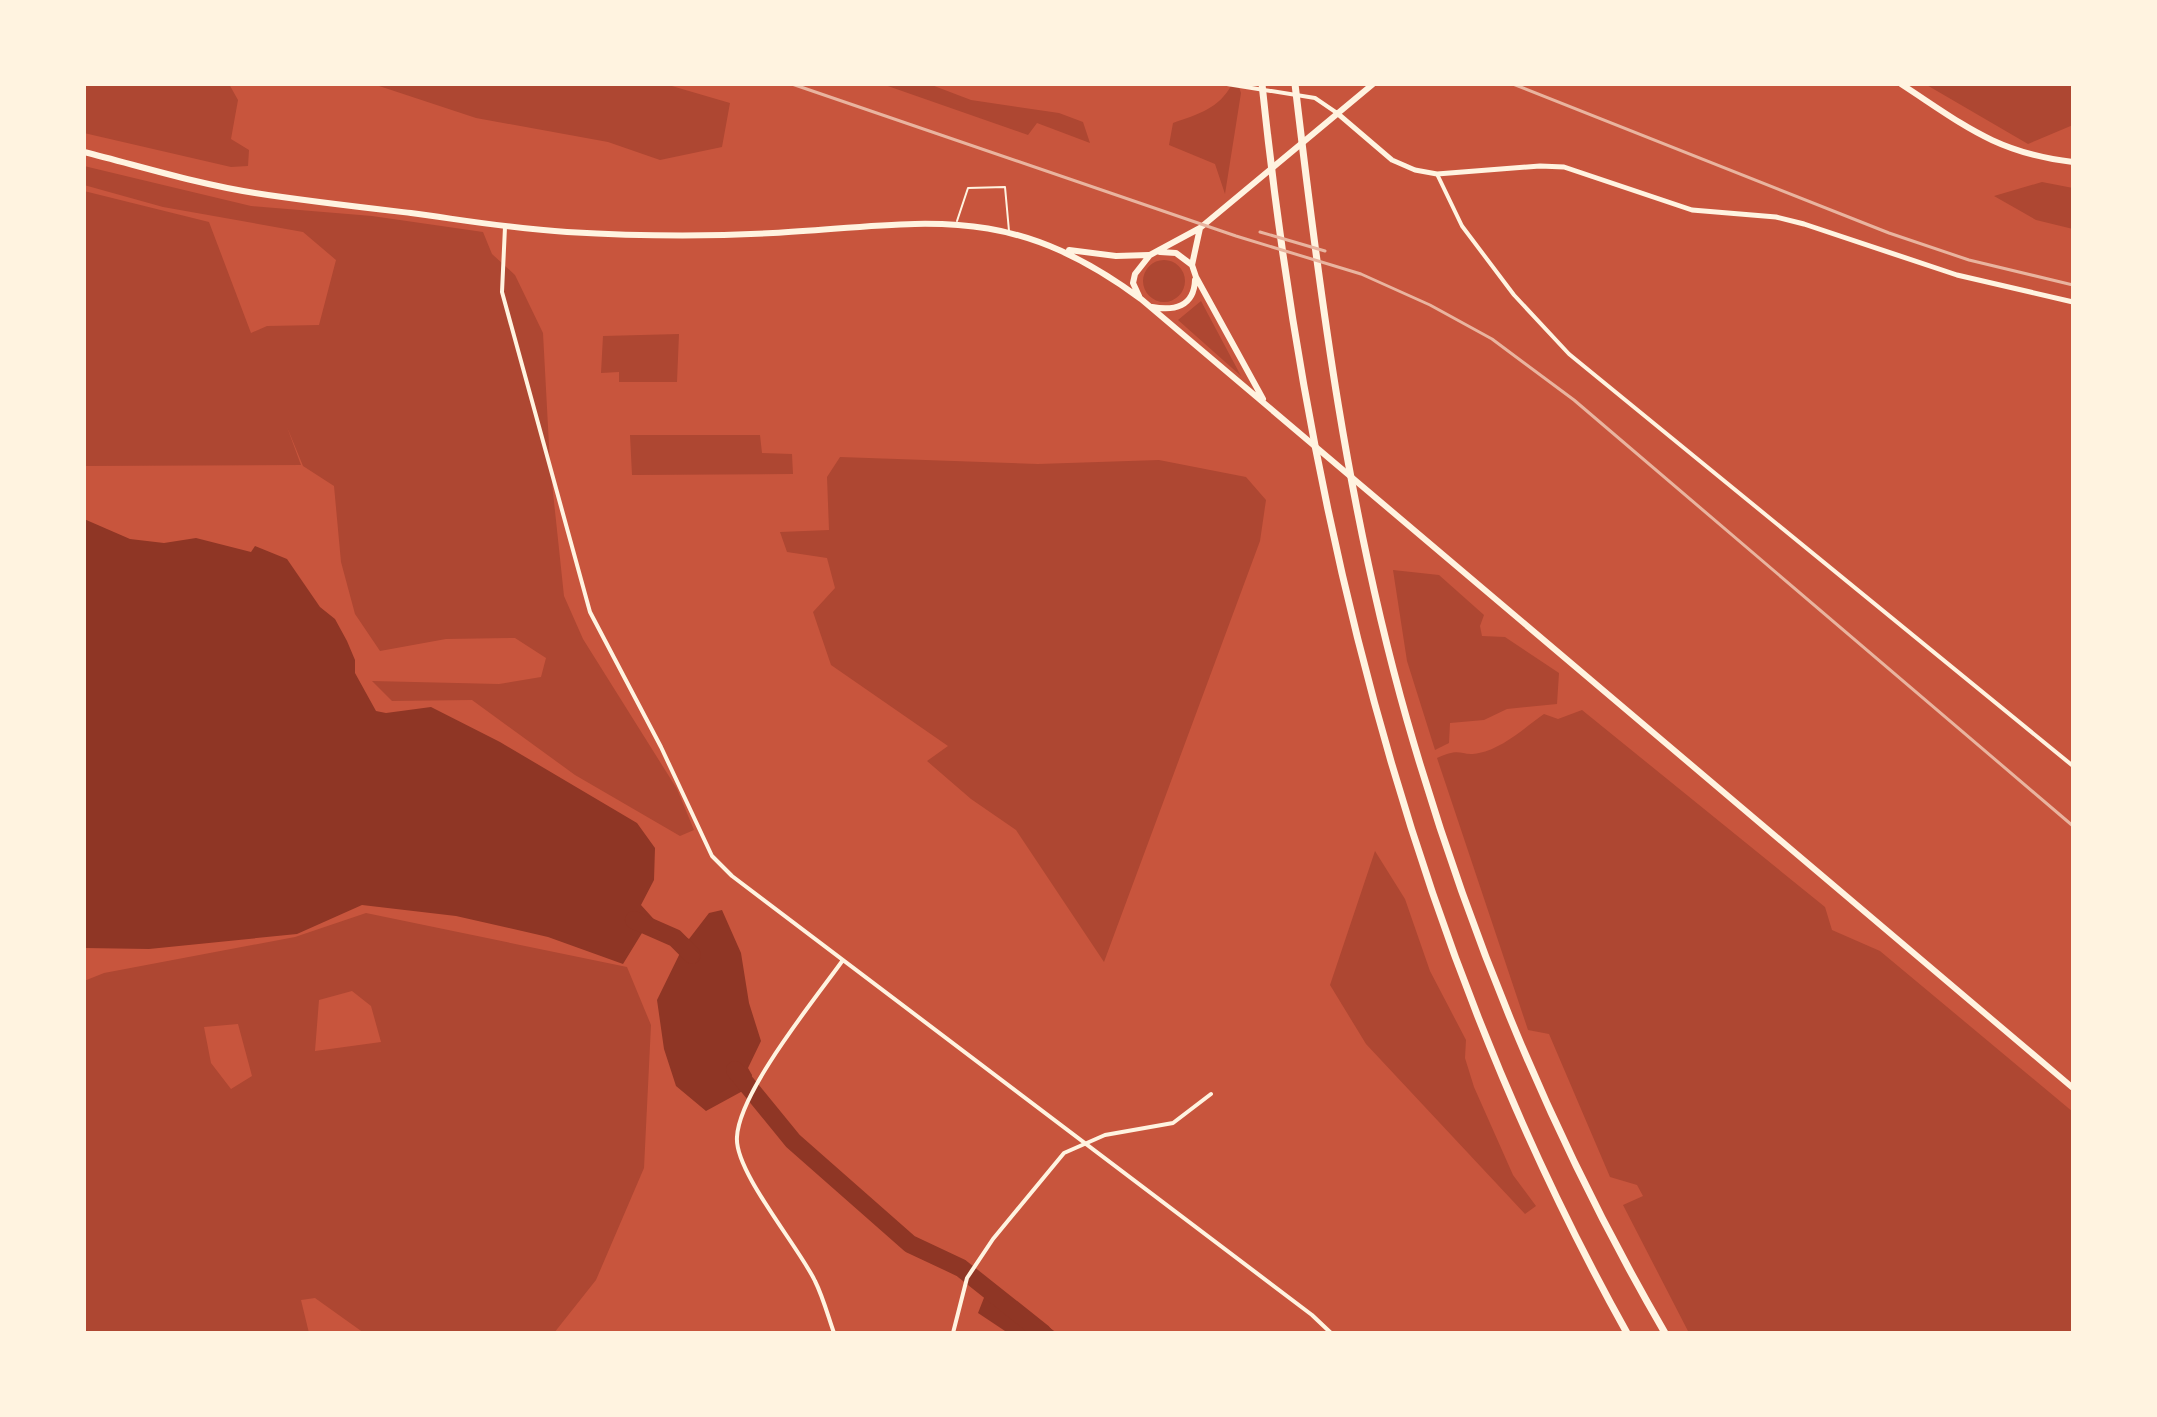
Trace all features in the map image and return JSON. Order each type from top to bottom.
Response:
[{"type":"highway","points":[[1262,84],[1278,213],[1317,455],[1340,566],[1390,764],[1482,1032],[1584,1254],[1627,1333]]},
{"type":"highway","points":[[1295,84],[1322,298],[1366,547],[1407,719],[1482,943],[1526,1052],[1587,1187],[1665,1333]]},
{"type":"main road","points":[[1141,299],[1133,283],[1135,274],[1153,254],[1200,228],[1373,84]]},
{"type":"main road","points":[[1901,84],[1992,143],[2034,157],[2073,162]]},
{"type":"main road","points":[[84,152],[254,193],[505,227],[647,236],[957,222],[1009,231],[1061,249],[1098,267],[1152,307],[1456,569],[2073,1088]]},
{"type":"main road","points":[[1200,228],[1192,265],[1196,277],[1265,402]]},
{"type":"main road","points":[[1061,249],[1116,256],[1176,253],[1192,265]]},
{"type":"main road","points":[[1152,307],[1171,310],[1181,307],[1195,287],[1196,277]]},
{"type":"street","points":[[1227,84],[1315,98],[1392,160],[1415,170],[1437,174],[1564,167],[1692,210],[1776,217],[1957,275],[2073,302]]},
{"type":"street","points":[[1437,174],[1462,226],[1514,295],[1569,354],[2073,766]]},
{"type":"street","points":[[505,227],[502,292],[590,612],[661,747],[712,856],[732,876],[1312,1315],[1331,1333]]},
{"type":"street","points":[[834,1333],[816,1281],[739,1153],[736,1138],[771,1060],[843,960]]},
{"type":"street","points":[[953,1333],[967,1278],[1048,1168],[1082,1143],[1173,1123],[1211,1094]]},
{"type":"lane","points":[[957,222],[968,188],[1005,187],[1009,231]]},
{"type":"shaded area","points":[[84,84],[229,84],[238,100],[231,139],[249,150],[248,166],[231,167],[84,133]]},
{"type":"shaded area","points":[[373,84],[665,84],[730,103],[722,147],[660,160],[608,142],[476,118]]},
{"type":"shaded area","points":[[882,84],[929,84],[971,100],[1059,113],[1083,122],[1090,143],[1037,123],[1028,135]]},
{"type":"shaded area","points":[[1232,84],[1238,84],[1241,93],[1225,194],[1215,164],[1169,145],[1173,123],[1214,105]]},
{"type":"shaded area","points":[[1925,84],[2073,84],[2073,125],[2028,144]]},
{"type":"shaded area","points":[[84,166],[251,206],[372,216],[483,232],[492,254],[515,275],[543,333],[550,464],[564,596],[583,639],[677,789],[694,830],[680,836],[575,775],[472,700],[392,701],[372,681],[499,684],[541,677],[546,658],[515,638],[446,639],[380,651],[355,614],[341,562],[334,486],[303,466],[287,427],[301,465],[84,466],[84,191],[209,222],[251,333],[267,326],[319,325],[336,260],[303,232],[163,207],[84,185]]},
{"type":"shaded area","points":[[2042,182],[2073,188],[2073,229],[2036,220],[1994,196]]},
{"type":"shaded area","points":[[1164,260],[1179,266],[1185,281],[1179,296],[1164,302],[1149,296],[1143,281],[1149,266]]},
{"type":"shaded area","points":[[1201,301],[1241,376],[1178,320]]},
{"type":"shaded area","points":[[679,334],[677,382],[619,382],[619,372],[601,373],[603,336]]},
{"type":"shaded area","points":[[630,435],[760,435],[762,453],[792,454],[793,474],[632,475]]},
{"type":"shaded area","points":[[840,457],[1038,464],[1159,460],[1246,477],[1266,500],[1260,541],[1104,962],[1016,830],[971,799],[927,761],[948,746],[831,665],[813,612],[835,588],[827,558],[787,552],[780,532],[829,530],[827,477]]},
{"type":"shaded area","points":[[84,519],[130,539],[164,543],[196,538],[251,552],[255,546],[287,559],[320,607],[335,619],[355,660],[355,673],[376,711],[386,713],[431,707],[500,742],[637,823],[655,848],[654,880],[641,905],[660,926],[653,934],[642,933],[623,964],[548,937],[456,916],[362,905],[297,934],[149,949],[84,948]]},
{"type":"shaded area","points":[[1393,570],[1439,575],[1484,615],[1480,626],[1482,636],[1505,637],[1559,673],[1557,704],[1507,709],[1484,720],[1450,723],[1449,743],[1435,750],[1407,661]]},
{"type":"shaded area","points":[[1582,710],[1825,907],[1832,930],[1880,951],[2073,1112],[2073,1333],[1689,1333],[1623,1205],[1643,1196],[1637,1185],[1610,1177],[1549,1034],[1528,1030],[1437,758],[1456,752],[1473,754],[1488,750],[1513,737],[1544,714],[1558,719]]},
{"type":"shaded area","points":[[1375,851],[1405,899],[1430,971],[1466,1040],[1465,1058],[1474,1087],[1513,1175],[1536,1206],[1525,1214],[1366,1044],[1330,985]]},
{"type":"shaded area","points":[[722,910],[741,953],[749,1003],[761,1041],[748,1068],[752,1075],[750,1087],[706,1111],[676,1086],[664,1049],[657,1000],[681,951],[675,938],[678,934],[689,939],[709,913]]},
{"type":"shaded area","points":[[366,913],[627,967],[651,1025],[644,1168],[596,1280],[554,1333],[364,1333],[315,1298],[301,1300],[309,1333],[84,1333],[84,981],[104,973],[295,937]],"holes":[[[352,991],[371,1006],[381,1042],[315,1051],[319,1000]],[[238,1024],[252,1076],[231,1089],[211,1063],[204,1027]]]},
{"type":"shaded area","points":[[989,1285],[1057,1333],[1008,1333],[978,1313]]},
{"type":"waterway","points":[[634,920],[675,938],[692,955]]},
{"type":"waterway","points":[[735,1070],[793,1141],[910,1244],[961,1268],[1043,1333]]},
{"type":"railway","points":[[792,84],[1236,236],[1361,274],[1430,305],[1492,339],[1574,400],[2073,826]]},
{"type":"railway","points":[[1513,84],[1889,233],[1969,260],[2073,285]]},
{"type":"railway","points":[[1260,232],[1325,251]]}]
